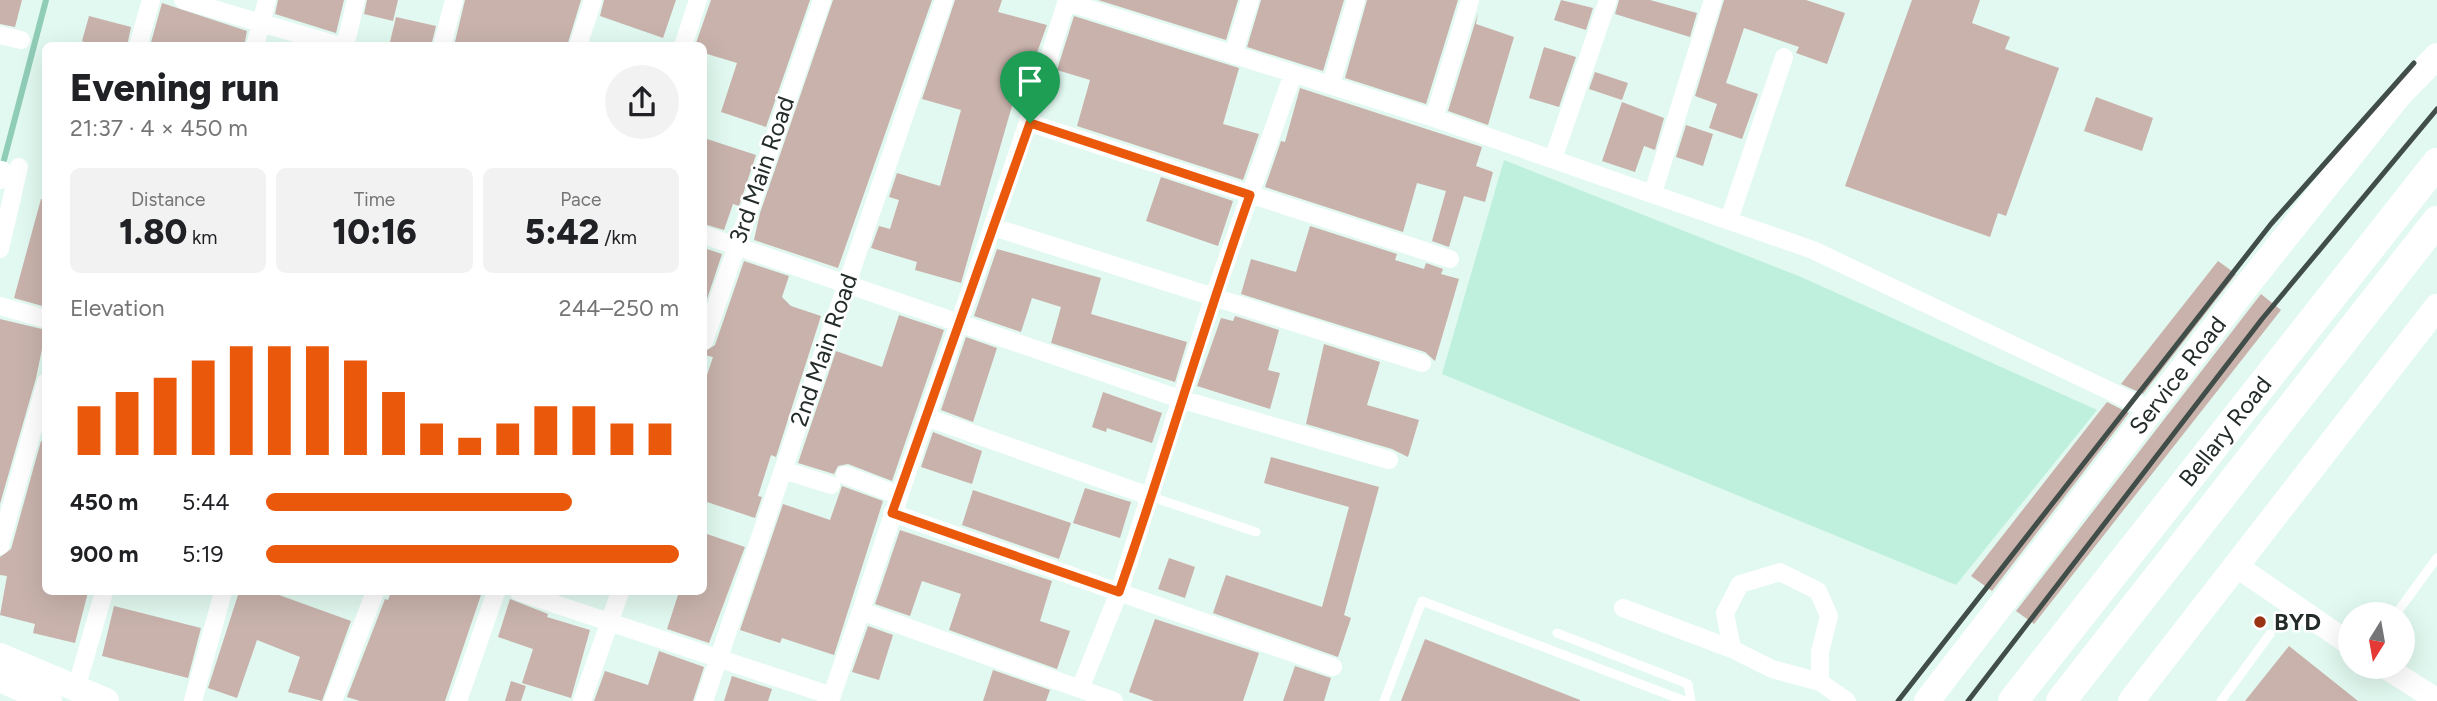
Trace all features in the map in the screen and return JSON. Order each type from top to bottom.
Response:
[{"type":"highway","name":"Bellary Road","points":[[2013,701],[2437,163]]},
{"type":"highway","name":"Bellary Road","points":[[2061,701],[2437,220]]},
{"type":"main road","name":"Service Road","points":[[1927,701],[2150,410],[2399,95],[2437,56]]},
{"type":"main road","points":[[2131,701],[2437,307]]},
{"type":"main road","points":[[0,656],[106,701]]},
{"type":"main road","points":[[0,679],[49,701]]},
{"type":"street","points":[[139,42],[151,0]]},
{"type":"street","points":[[183,0],[326,42]]},
{"type":"street","points":[[256,42],[267,0]]},
{"type":"street","points":[[346,42],[356,0]]},
{"type":"street","points":[[443,42],[454,0]]},
{"type":"street","points":[[579,42],[593,0]]},
{"type":"street","points":[[684,42],[698,0]]},
{"type":"street","name":"3rd Main Road","points":[[707,332],[822,0]]},
{"type":"street","name":"2nd Main Road","points":[[704,701],[944,0]]},
{"type":"street","points":[[1233,55],[1250,0]]},
{"type":"street","points":[[1331,84],[1356,0]]},
{"type":"street","points":[[1434,118],[1470,0]]},
{"type":"street","points":[[1553,159],[1608,0]]},
{"type":"street","points":[[1653,193],[1713,0]]},
{"type":"street","points":[[528,595],[831,698],[898,495],[1030,123],[1067,1],[1434,118],[1813,250],[2150,410]]},
{"type":"street","points":[[0,35],[21,40]]},
{"type":"street","points":[[1729,220],[1784,57]]},
{"type":"street","points":[[1080,688],[1119,592],[1152,497],[1180,399],[1214,296],[1293,74]]},
{"type":"street","points":[[1030,123],[1450,260]]},
{"type":"street","points":[[0,249],[7,173]]},
{"type":"street","points":[[993,227],[1422,363]]},
{"type":"street","points":[[707,236],[958,325],[1180,399],[1389,460]]},
{"type":"street","points":[[0,306],[42,318]]},
{"type":"street","points":[[0,546],[42,396]]},
{"type":"street","points":[[926,417],[1152,497]]},
{"type":"street","points":[[783,470],[898,495]]},
{"type":"street","points":[[892,513],[1333,667]]},
{"type":"street","points":[[2235,565],[2338,636]]},
{"type":"street","points":[[1732,649],[1725,613],[1740,584],[1780,572],[1818,591],[1829,615],[1820,652],[1821,682]]},
{"type":"street","points":[[76,689],[103,595]]},
{"type":"street","points":[[193,701],[222,595]]},
{"type":"street","points":[[332,701],[374,595]]},
{"type":"street","points":[[458,701],[495,595]]},
{"type":"street","points":[[582,701],[619,595]]},
{"type":"street","points":[[1623,608],[1732,649],[1772,670],[1821,682],[1847,701]]},
{"type":"street","points":[[861,611],[1114,701]]},
{"type":"street","points":[[2404,679],[2437,700]]},
{"type":"lane","points":[[1152,497],[1256,532]]},
{"type":"lane","points":[[2405,602],[2437,558]]},
{"type":"lane","points":[[1384,701],[1422,601],[1685,701]]},
{"type":"lane","points":[[1557,633],[1688,684],[1691,701]]},
{"type":"lane","points":[[2221,701],[2270,634]]},
{"type":"green space","points":[[1504,160],[1801,277],[2097,410],[1956,585],[1442,374]]},
{"type":"building","points":[[0,0],[22,0],[15,27],[0,24]]},
{"type":"building","points":[[278,0],[344,0],[336,33],[275,14]]},
{"type":"building","points":[[367,0],[398,0],[393,21],[364,14]]},
{"type":"building","points":[[465,0],[581,0],[568,42],[455,42]]},
{"type":"building","points":[[604,0],[676,0],[663,38],[600,16]]},
{"type":"building","points":[[711,0],[810,0],[766,127],[721,112],[737,63],[707,54],[707,42],[696,42]]},
{"type":"building","points":[[833,0],[932,0],[838,268],[754,240],[760,213]]},
{"type":"building","points":[[955,0],[1002,0],[998,12],[1047,25],[1020,100],[1014,99],[961,283],[915,270],[917,262],[871,248],[879,226],[890,229],[899,200],[889,197],[897,173],[940,186],[961,110],[922,99]]},
{"type":"building","points":[[1098,0],[1238,0],[1226,40]]},
{"type":"building","points":[[1261,0],[1344,0],[1323,71],[1247,47]]},
{"type":"building","points":[[1367,0],[1458,0],[1426,104],[1345,78]]},
{"type":"building","points":[[1561,0],[1593,8],[1586,30],[1554,20]]},
{"type":"building","points":[[1619,0],[1650,0],[1697,13],[1690,37],[1615,14]]},
{"type":"building","points":[[1724,0],[1806,0],[1845,13],[1827,64],[1796,53],[1799,47],[1744,28],[1726,83],[1758,94],[1742,139],[1709,128],[1717,104],[1695,96]]},
{"type":"building","points":[[1912,0],[1980,0],[1972,23],[2010,37],[2005,49],[2059,68],[2006,216],[1998,213],[1990,237],[1845,186]]},
{"type":"building","points":[[162,3],[247,31],[245,42],[151,42]]},
{"type":"building","points":[[1478,13],[1476,24],[1514,37],[1488,125],[1448,111]]},
{"type":"building","points":[[89,16],[131,27],[128,42],[82,41]]},
{"type":"building","points":[[1074,16],[1239,68],[1223,124],[1259,134],[1243,180],[1077,126],[1090,80],[1057,70]]},
{"type":"building","points":[[396,17],[436,26],[432,42],[390,42]]},
{"type":"building","points":[[1544,47],[1576,57],[1559,107],[1529,98]]},
{"type":"building","points":[[1595,72],[1628,83],[1622,100],[1589,89]]},
{"type":"building","points":[[1300,88],[1482,147],[1476,166],[1493,172],[1485,202],[1464,196],[1449,247],[1432,241],[1446,191],[1417,183],[1403,232],[1265,187],[1281,141],[1285,142]]},
{"type":"building","points":[[2096,97],[2153,118],[2142,151],[2084,131]]},
{"type":"building","points":[[1622,102],[1664,118],[1655,150],[1644,146],[1635,172],[1602,161]]},
{"type":"building","points":[[1686,125],[1713,134],[1703,166],[1676,157]]},
{"type":"building","points":[[707,139],[756,155],[739,206],[733,204],[724,230],[707,225]]},
{"type":"building","points":[[1161,177],[1233,201],[1218,246],[1146,221]]},
{"type":"building","points":[[41,199],[42,199],[42,306],[14,298]]},
{"type":"building","points":[[1310,226],[1397,254],[1395,260],[1424,269],[1426,263],[1443,269],[1441,274],[1459,279],[1435,361],[1425,352],[1241,294],[1251,259],[1296,272]]},
{"type":"building","points":[[707,249],[722,254],[707,299]]},
{"type":"building","points":[[997,249],[1101,278],[1091,314],[1187,342],[1175,382],[1051,343],[1061,307],[1032,298],[1021,332],[974,316]]},
{"type":"building","points":[[744,261],[789,276],[782,297],[791,306],[821,316],[776,457],[771,455],[758,496],[762,497],[755,518],[707,502],[707,375],[713,357],[707,356],[707,350],[715,345]]},
{"type":"building","points":[[2218,261],[2236,274],[2143,394],[2121,384]]},
{"type":"building","points":[[2261,294],[2281,310],[2034,624],[2016,611]]},
{"type":"building","points":[[899,315],[944,330],[892,481],[848,464],[838,466],[834,474],[798,463],[836,351],[882,367]]},
{"type":"building","points":[[1235,316],[1279,330],[1268,370],[1280,373],[1270,409],[1197,386],[1221,318],[1233,321]]},
{"type":"building","points":[[0,319],[42,329],[42,349],[0,504]]},
{"type":"building","points":[[966,337],[997,348],[973,422],[941,410]]},
{"type":"building","points":[[1324,344],[1380,362],[1367,405],[1419,420],[1408,457],[1392,449],[1306,424]]},
{"type":"building","points":[[1103,392],[1162,413],[1152,443],[1107,428],[1106,432],[1092,427]]},
{"type":"building","points":[[2107,402],[2129,413],[1992,591],[1971,576]]},
{"type":"building","points":[[933,432],[982,451],[972,484],[921,467]]},
{"type":"building","points":[[42,441],[42,595],[87,595],[75,643],[33,633],[35,624],[0,615],[7,576],[0,575],[0,557],[11,549]]},
{"type":"building","points":[[1271,457],[1379,487],[1344,615],[1351,618],[1338,657],[1213,613],[1226,575],[1322,607],[1349,507],[1264,483]]},
{"type":"building","points":[[842,486],[883,501],[834,655],[782,638],[780,643],[740,630],[783,504],[830,520]]},
{"type":"building","points":[[1085,488],[1131,502],[1120,538],[1073,523]]},
{"type":"building","points":[[973,490],[1071,523],[1059,559],[962,525]]},
{"type":"building","points":[[900,530],[1052,581],[1040,621],[1070,631],[1057,669],[949,630],[961,594],[922,581],[910,616],[875,604]]},
{"type":"building","points":[[707,534],[745,547],[709,643],[667,629],[678,595],[707,595]]},
{"type":"building","points":[[1169,558],[1195,567],[1185,598],[1158,589]]},
{"type":"building","points":[[238,595],[279,595],[351,621],[322,701],[288,692],[300,657],[257,640],[237,698],[208,688]]},
{"type":"building","points":[[390,595],[481,595],[445,701],[360,701],[347,697],[385,599],[388,600]]},
{"type":"building","points":[[510,599],[548,614],[547,617],[590,630],[571,698],[522,683],[533,649],[498,637]]},
{"type":"building","points":[[114,606],[201,628],[188,678],[102,656]]},
{"type":"building","points":[[1155,619],[1259,653],[1243,701],[1154,701],[1129,692]]},
{"type":"building","points":[[868,626],[893,635],[879,680],[852,672]]},
{"type":"building","points":[[1425,639],[1580,700],[1580,701],[1401,701]]},
{"type":"building","points":[[2289,646],[2358,701],[2245,701]]},
{"type":"building","points":[[659,651],[704,667],[693,701],[594,701],[605,671],[648,685]]},
{"type":"building","points":[[1295,666],[1331,678],[1324,701],[1283,701]]},
{"type":"building","points":[[993,670],[1050,690],[1046,701],[983,701]]},
{"type":"building","points":[[732,676],[772,689],[768,701],[724,701]]},
{"type":"building","points":[[511,681],[526,686],[521,701],[505,701]]},
{"type":"waterway","points":[[4,160],[46,0]]},
{"type":"railway","points":[[1898,701],[2271,224],[2414,63]]},
{"type":"railway","points":[[1968,701],[2262,319],[2437,109]]},
{"type":"place","name":"BYD","points":[[2260,622]]},
{"type":"route","points":[[1030,123],[1250,195],[1180,399],[1152,497],[1119,592],[892,513],[1030,123]]}]
